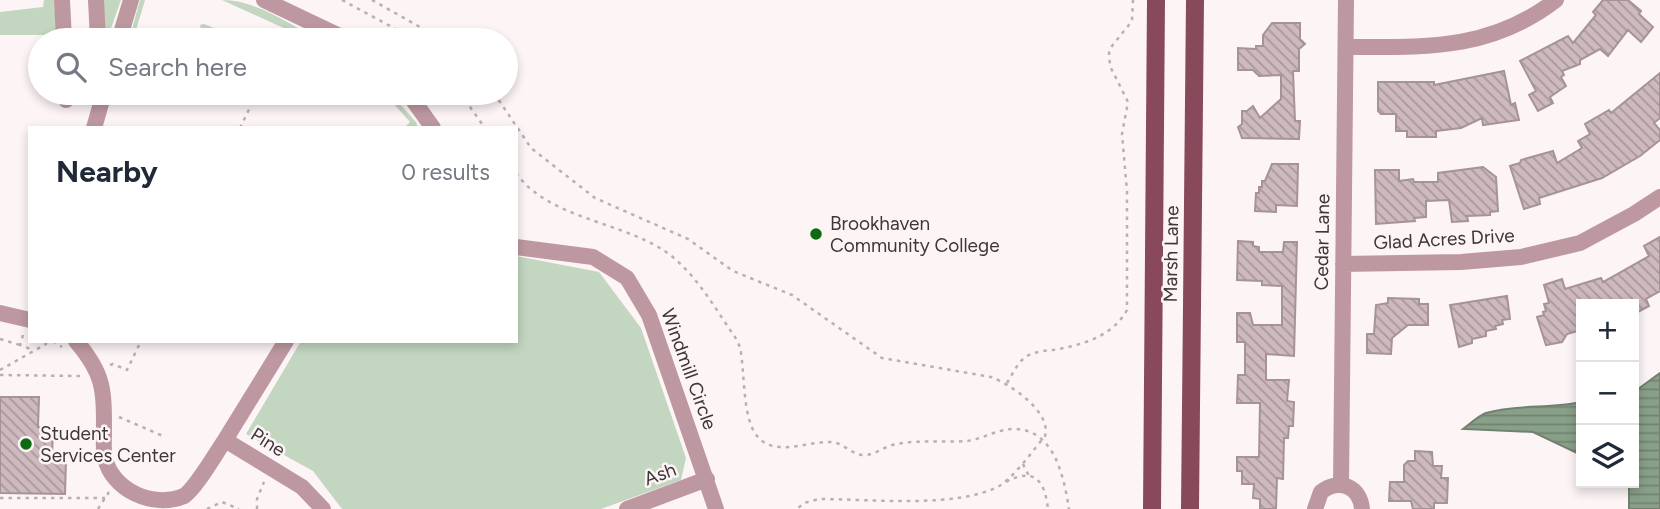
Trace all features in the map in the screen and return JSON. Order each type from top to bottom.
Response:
[{"type":"main road","name":"Marsh Lane","points":[[1152,509],[1156,0]]},
{"type":"main road","name":"Marsh Lane","points":[[1190,509],[1195,0]]},
{"type":"street","points":[[62,0],[63,28]]},
{"type":"street","points":[[96,0],[97,28]]},
{"type":"street","points":[[123,28],[131,0]]},
{"type":"street","points":[[264,0],[323,28]]},
{"type":"street","name":"Cedar Lane","points":[[1341,485],[1346,0]]},
{"type":"street","points":[[1346,47],[1437,47],[1487,37],[1535,16],[1556,0]]},
{"type":"street","points":[[95,126],[101,105]]},
{"type":"street","points":[[418,105],[432,126]]},
{"type":"street","name":"Glad Acres Drive","points":[[1343,264],[1461,262],[1521,257],[1580,243],[1660,197]]},
{"type":"street","name":"Windmill Circle","points":[[518,247],[593,257],[627,278],[649,315],[716,509]]},
{"type":"street","points":[[0,313],[28,320]]},
{"type":"street","name":"Pine","points":[[78,343],[95,366],[102,381],[105,458],[118,485],[138,500],[147,505],[166,503],[184,496],[225,440],[302,487],[323,509]]},
{"type":"street","points":[[225,440],[285,343]]},
{"type":"street","name":"Ash","points":[[627,509],[707,479]]},
{"type":"street","points":[[1315,509],[1321,492],[1334,485],[1341,485],[1356,492],[1362,509]]},
{"type":"path","points":[[342,0],[394,28]]},
{"type":"path","points":[[372,0],[422,28]]},
{"type":"path","points":[[1007,383],[1023,358],[1036,352],[1084,343],[1099,337],[1122,320],[1127,310],[1127,191],[1122,134],[1128,102],[1110,66],[1109,54],[1112,46],[1132,21],[1133,0]]},
{"type":"path","points":[[241,126],[251,105]]},
{"type":"path","points":[[469,105],[484,126]]},
{"type":"path","points":[[502,105],[516,126]]},
{"type":"path","points":[[518,129],[531,148],[595,198],[688,239],[733,271],[792,295],[882,358],[991,377],[1007,383],[1041,413],[1047,430],[1041,441],[1001,486]]},
{"type":"path","points":[[518,175],[529,188],[548,201],[647,241],[684,267],[740,347],[749,420],[762,442],[784,447],[840,443],[863,455],[876,453],[893,445],[968,441],[1002,430],[1016,429],[1030,433],[1053,452],[1060,464],[1069,509]]},
{"type":"path","points":[[19,345],[24,331],[28,332]]},
{"type":"path","points":[[0,339],[34,350]]},
{"type":"path","points":[[0,370],[43,343]]},
{"type":"path","points":[[104,423],[121,417],[163,436]]},
{"type":"path","points":[[1022,463],[1029,477]]},
{"type":"path","points":[[797,509],[804,503],[819,499],[928,505],[969,500],[1011,480],[1029,477],[1039,481],[1046,489],[1048,509]]},
{"type":"path","points":[[0,498],[105,498]]},
{"type":"path","points":[[257,499],[257,509]]},
{"type":"path","points":[[207,509],[222,502],[239,509]]},
{"type":"shaded area","points":[[44,0],[54,0],[56,28],[28,28],[28,35],[0,35],[0,12],[43,7]]},
{"type":"shaded area","points":[[102,0],[121,0],[111,28],[103,28]]},
{"type":"shaded area","points":[[140,0],[145,0],[137,28],[132,28]]},
{"type":"shaded area","points":[[222,0],[260,8],[299,28],[284,28]]},
{"type":"shaded area","points":[[204,24],[214,28],[201,28],[200,25]]},
{"type":"shaded area","points":[[395,105],[401,105],[417,126],[406,126],[410,122]]},
{"type":"shaded area","points":[[518,256],[599,272],[641,328],[686,458],[681,480],[601,509],[342,509],[313,471],[246,434],[300,343],[518,343]]},
{"type":"shaded area","points":[[1660,373],[1660,509],[1629,509],[1629,488],[1639,488],[1639,388]]},
{"type":"shaded area","points":[[1576,403],[1576,453],[1533,432],[1463,429],[1483,414],[1498,410]]},
{"type":"building","points":[[1603,0],[1628,0],[1653,27],[1641,42],[1628,30],[1608,56],[1600,49],[1580,60],[1580,64],[1562,71],[1564,75],[1561,77],[1566,86],[1550,97],[1553,103],[1538,111],[1529,95],[1536,91],[1520,61],[1568,36],[1573,43],[1596,15],[1593,12]]},
{"type":"building","points":[[1272,23],[1300,23],[1300,39],[1305,44],[1299,49],[1299,71],[1293,71],[1295,121],[1300,121],[1299,139],[1242,138],[1238,127],[1242,124],[1242,111],[1253,106],[1260,118],[1281,99],[1281,75],[1259,76],[1253,70],[1238,70],[1238,48],[1256,49],[1256,46],[1263,46],[1263,35]]},
{"type":"building","points":[[1504,71],[1511,105],[1515,103],[1519,120],[1483,125],[1482,118],[1461,128],[1436,131],[1436,137],[1407,137],[1407,131],[1396,131],[1396,114],[1381,114],[1378,111],[1378,82],[1434,82],[1434,85]]},
{"type":"building","points":[[1660,73],[1660,118],[1654,123],[1660,130],[1660,140],[1640,156],[1602,178],[1539,198],[1540,204],[1524,209],[1510,166],[1553,151],[1557,163],[1582,148],[1578,141],[1590,134],[1585,124],[1609,110],[1611,113]]},
{"type":"building","points":[[1272,164],[1298,164],[1297,206],[1276,205],[1276,212],[1255,211],[1256,193],[1259,193],[1259,187],[1262,187],[1262,181],[1265,181]]},
{"type":"building","points":[[1483,167],[1496,177],[1498,211],[1490,212],[1490,215],[1467,216],[1468,221],[1452,222],[1449,200],[1426,201],[1426,217],[1414,218],[1415,221],[1376,224],[1375,170],[1399,170],[1399,181],[1413,179],[1414,182],[1438,182],[1438,173]]},
{"type":"building","points":[[1660,237],[1660,291],[1646,299],[1649,306],[1639,311],[1639,299],[1576,299],[1576,331],[1567,334],[1562,342],[1546,345],[1537,317],[1544,315],[1544,304],[1549,303],[1544,285],[1562,279],[1565,289],[1601,278],[1603,282],[1649,256],[1644,246]]},
{"type":"building","points":[[1238,241],[1253,242],[1253,246],[1259,247],[1259,252],[1283,252],[1284,242],[1297,242],[1294,356],[1266,354],[1266,380],[1289,380],[1287,401],[1294,402],[1293,426],[1289,426],[1288,438],[1284,438],[1283,479],[1277,478],[1276,509],[1260,509],[1260,499],[1253,498],[1254,484],[1242,484],[1242,471],[1237,471],[1237,457],[1259,457],[1260,403],[1237,403],[1238,375],[1245,375],[1245,342],[1237,342],[1237,313],[1250,313],[1253,325],[1282,325],[1282,286],[1262,285],[1262,281],[1237,280]]},
{"type":"building","points":[[1507,296],[1510,319],[1502,320],[1503,324],[1495,326],[1496,329],[1486,331],[1486,336],[1472,339],[1472,343],[1459,347],[1450,305]]},
{"type":"building","points":[[1388,298],[1419,299],[1419,304],[1428,304],[1428,325],[1408,325],[1392,338],[1391,354],[1367,353],[1367,334],[1374,334],[1376,305],[1388,303]]},
{"type":"building","name":"Student Services Center","points":[[0,397],[39,397],[38,427],[53,427],[52,460],[66,460],[65,494],[0,493]]},
{"type":"building","points":[[1415,451],[1432,452],[1433,466],[1442,466],[1441,478],[1448,478],[1447,503],[1434,503],[1434,509],[1413,509],[1411,501],[1389,501],[1390,482],[1404,482],[1404,465],[1408,461],[1415,461]]},
{"type":"place","name":"Brookhaven Community College","points":[[816,234]]},
{"type":"place","name":"Student Services Center","points":[[26,444]]}]
